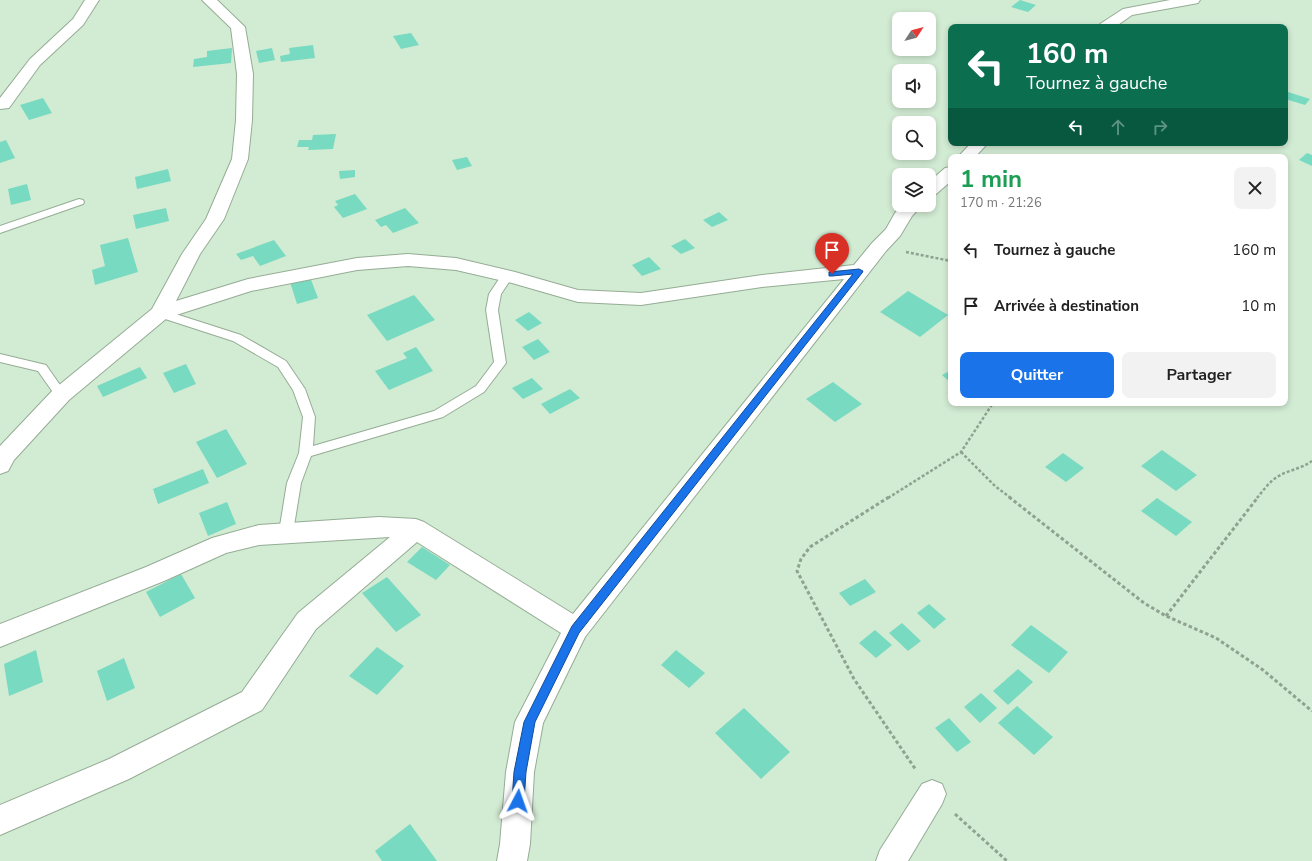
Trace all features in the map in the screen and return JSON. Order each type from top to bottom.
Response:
[{"type":"street","points":[[3,105],[35,62],[78,22],[92,0]]},
{"type":"street","points":[[160,313],[191,254],[215,219],[240,159],[244,120],[245,74],[238,27],[209,0]]},
{"type":"street","points":[[1110,24],[1128,12],[1193,0]]},
{"type":"street","points":[[969,154],[977,146]]},
{"type":"street","points":[[936,185],[948,175]]},
{"type":"street","points":[[512,861],[515,844],[520,772],[530,722],[576,629],[859,271],[894,232],[905,212]]},
{"type":"street","points":[[0,465],[5,455],[61,395],[160,313],[248,285],[357,264],[408,260],[456,264],[507,276],[578,296],[641,299],[762,281],[859,271]]},
{"type":"street","points":[[0,636],[155,574],[222,545],[259,535],[379,527],[416,529],[576,629]]},
{"type":"street","points":[[0,820],[119,769],[252,702],[307,621],[416,529]]},
{"type":"street","points":[[892,861],[932,794]]},
{"type":"lane","points":[[0,230],[79,202]]},
{"type":"lane","points":[[306,453],[438,414],[480,389],[500,363],[492,310],[495,294],[507,276]]},
{"type":"lane","points":[[160,313],[237,338],[282,364],[299,389],[309,417],[306,453],[294,483],[286,532]]},
{"type":"lane","points":[[0,358],[42,368],[61,395]]},
{"type":"path","points":[[879,247],[948,260]]},
{"type":"path","points":[[992,406],[961,452],[810,546],[801,559],[797,571],[854,679],[932,794],[1008,861]]},
{"type":"path","points":[[961,452],[995,486],[1144,603],[1166,616],[1216,638],[1263,670],[1312,711]]},
{"type":"path","points":[[1166,616],[1266,487],[1278,477],[1304,467],[1312,461]]},
{"type":"building","points":[[1020,0],[1036,5],[1028,12],[1011,7]]},
{"type":"building","points":[[411,33],[419,45],[401,49],[393,36]]},
{"type":"building","points":[[313,45],[315,58],[281,62],[280,56],[290,54],[289,48]]},
{"type":"building","points":[[232,48],[231,63],[193,67],[194,59],[207,57],[207,51]]},
{"type":"building","points":[[272,48],[275,60],[259,63],[256,51]]},
{"type":"building","points":[[1288,92],[1310,99],[1305,105],[1288,100]]},
{"type":"building","points":[[43,98],[52,113],[29,120],[20,105]]},
{"type":"building","points":[[336,134],[333,149],[308,150],[309,147],[297,147],[299,140],[312,140],[313,135]]},
{"type":"building","points":[[6,140],[15,158],[0,163],[0,142]]},
{"type":"building","points":[[1307,153],[1312,155],[1312,166],[1299,160]]},
{"type":"building","points":[[467,157],[472,166],[457,170],[452,160]]},
{"type":"building","points":[[168,169],[171,181],[137,189],[135,177]]},
{"type":"building","points":[[355,170],[355,177],[340,179],[339,171]]},
{"type":"building","points":[[27,184],[31,200],[11,205],[8,189]]},
{"type":"building","points":[[355,194],[367,209],[343,218],[334,207],[338,205],[335,201]]},
{"type":"building","points":[[166,208],[169,221],[136,229],[133,215]]},
{"type":"building","points":[[405,208],[419,223],[393,233],[386,225],[381,227],[375,220]]},
{"type":"building","points":[[719,212],[728,220],[712,227],[703,220]]},
{"type":"building","points":[[128,238],[138,272],[95,285],[92,270],[105,266],[100,245]]},
{"type":"building","points":[[685,239],[695,248],[681,254],[671,246]]},
{"type":"building","points":[[274,240],[286,256],[260,266],[253,256],[241,260],[236,254]]},
{"type":"building","points":[[649,257],[661,269],[642,276],[632,265]]},
{"type":"building","points":[[310,277],[318,298],[297,304],[290,282]]},
{"type":"building","points":[[908,291],[948,315],[920,337],[880,312]]},
{"type":"building","points":[[414,295],[435,320],[387,341],[367,315]]},
{"type":"building","points":[[529,312],[542,323],[528,331],[515,320]]},
{"type":"building","points":[[538,339],[550,352],[534,360],[522,347]]},
{"type":"building","points":[[416,347],[433,371],[389,390],[375,371],[407,358],[403,353]]},
{"type":"building","points":[[186,364],[196,384],[174,393],[163,373]]},
{"type":"building","points":[[140,367],[147,378],[103,397],[97,386]]},
{"type":"building","points":[[948,372],[948,380],[942,375]]},
{"type":"building","points":[[532,378],[543,389],[523,399],[512,388]]},
{"type":"building","points":[[833,382],[862,404],[835,422],[806,399]]},
{"type":"building","points":[[570,389],[580,398],[550,414],[541,404]]},
{"type":"building","points":[[226,429],[247,464],[217,478],[196,442]]},
{"type":"building","points":[[1162,450],[1197,475],[1176,491],[1141,466]]},
{"type":"building","points":[[1063,453],[1084,468],[1066,482],[1045,467]]},
{"type":"building","points":[[203,469],[209,483],[158,504],[153,489]]},
{"type":"building","points":[[1157,498],[1192,522],[1176,536],[1141,511]]},
{"type":"building","points":[[227,502],[236,524],[208,536],[199,513]]},
{"type":"building","points":[[422,547],[450,565],[436,580],[407,562]]},
{"type":"building","points":[[181,574],[195,598],[160,617],[146,592]]},
{"type":"building","points":[[387,577],[421,615],[396,632],[362,593]]},
{"type":"building","points":[[865,579],[876,592],[850,606],[839,593]]},
{"type":"building","points":[[929,604],[946,619],[934,629],[917,613]]},
{"type":"building","points":[[902,623],[921,641],[908,651],[889,633]]},
{"type":"building","points":[[1031,625],[1068,652],[1049,673],[1011,645]]},
{"type":"building","points":[[875,630],[892,645],[876,658],[859,643]]},
{"type":"building","points":[[377,647],[404,666],[377,695],[349,676]]},
{"type":"building","points":[[36,650],[43,682],[9,696],[4,664]]},
{"type":"building","points":[[676,650],[705,673],[689,688],[661,665]]},
{"type":"building","points":[[124,658],[135,688],[107,701],[97,671]]},
{"type":"building","points":[[1018,669],[1033,682],[1008,705],[993,691]]},
{"type":"building","points":[[981,693],[997,708],[980,723],[964,707]]},
{"type":"building","points":[[1017,706],[1053,737],[1034,755],[998,723]]},
{"type":"building","points":[[744,708],[790,752],[761,779],[715,733]]},
{"type":"building","points":[[949,718],[971,742],[957,752],[935,728]]},
{"type":"building","points":[[410,824],[437,861],[382,861],[375,851]]},
{"type":"route","points":[[518,801],[520,772],[530,722],[576,629],[859,271],[832,274]]}]
